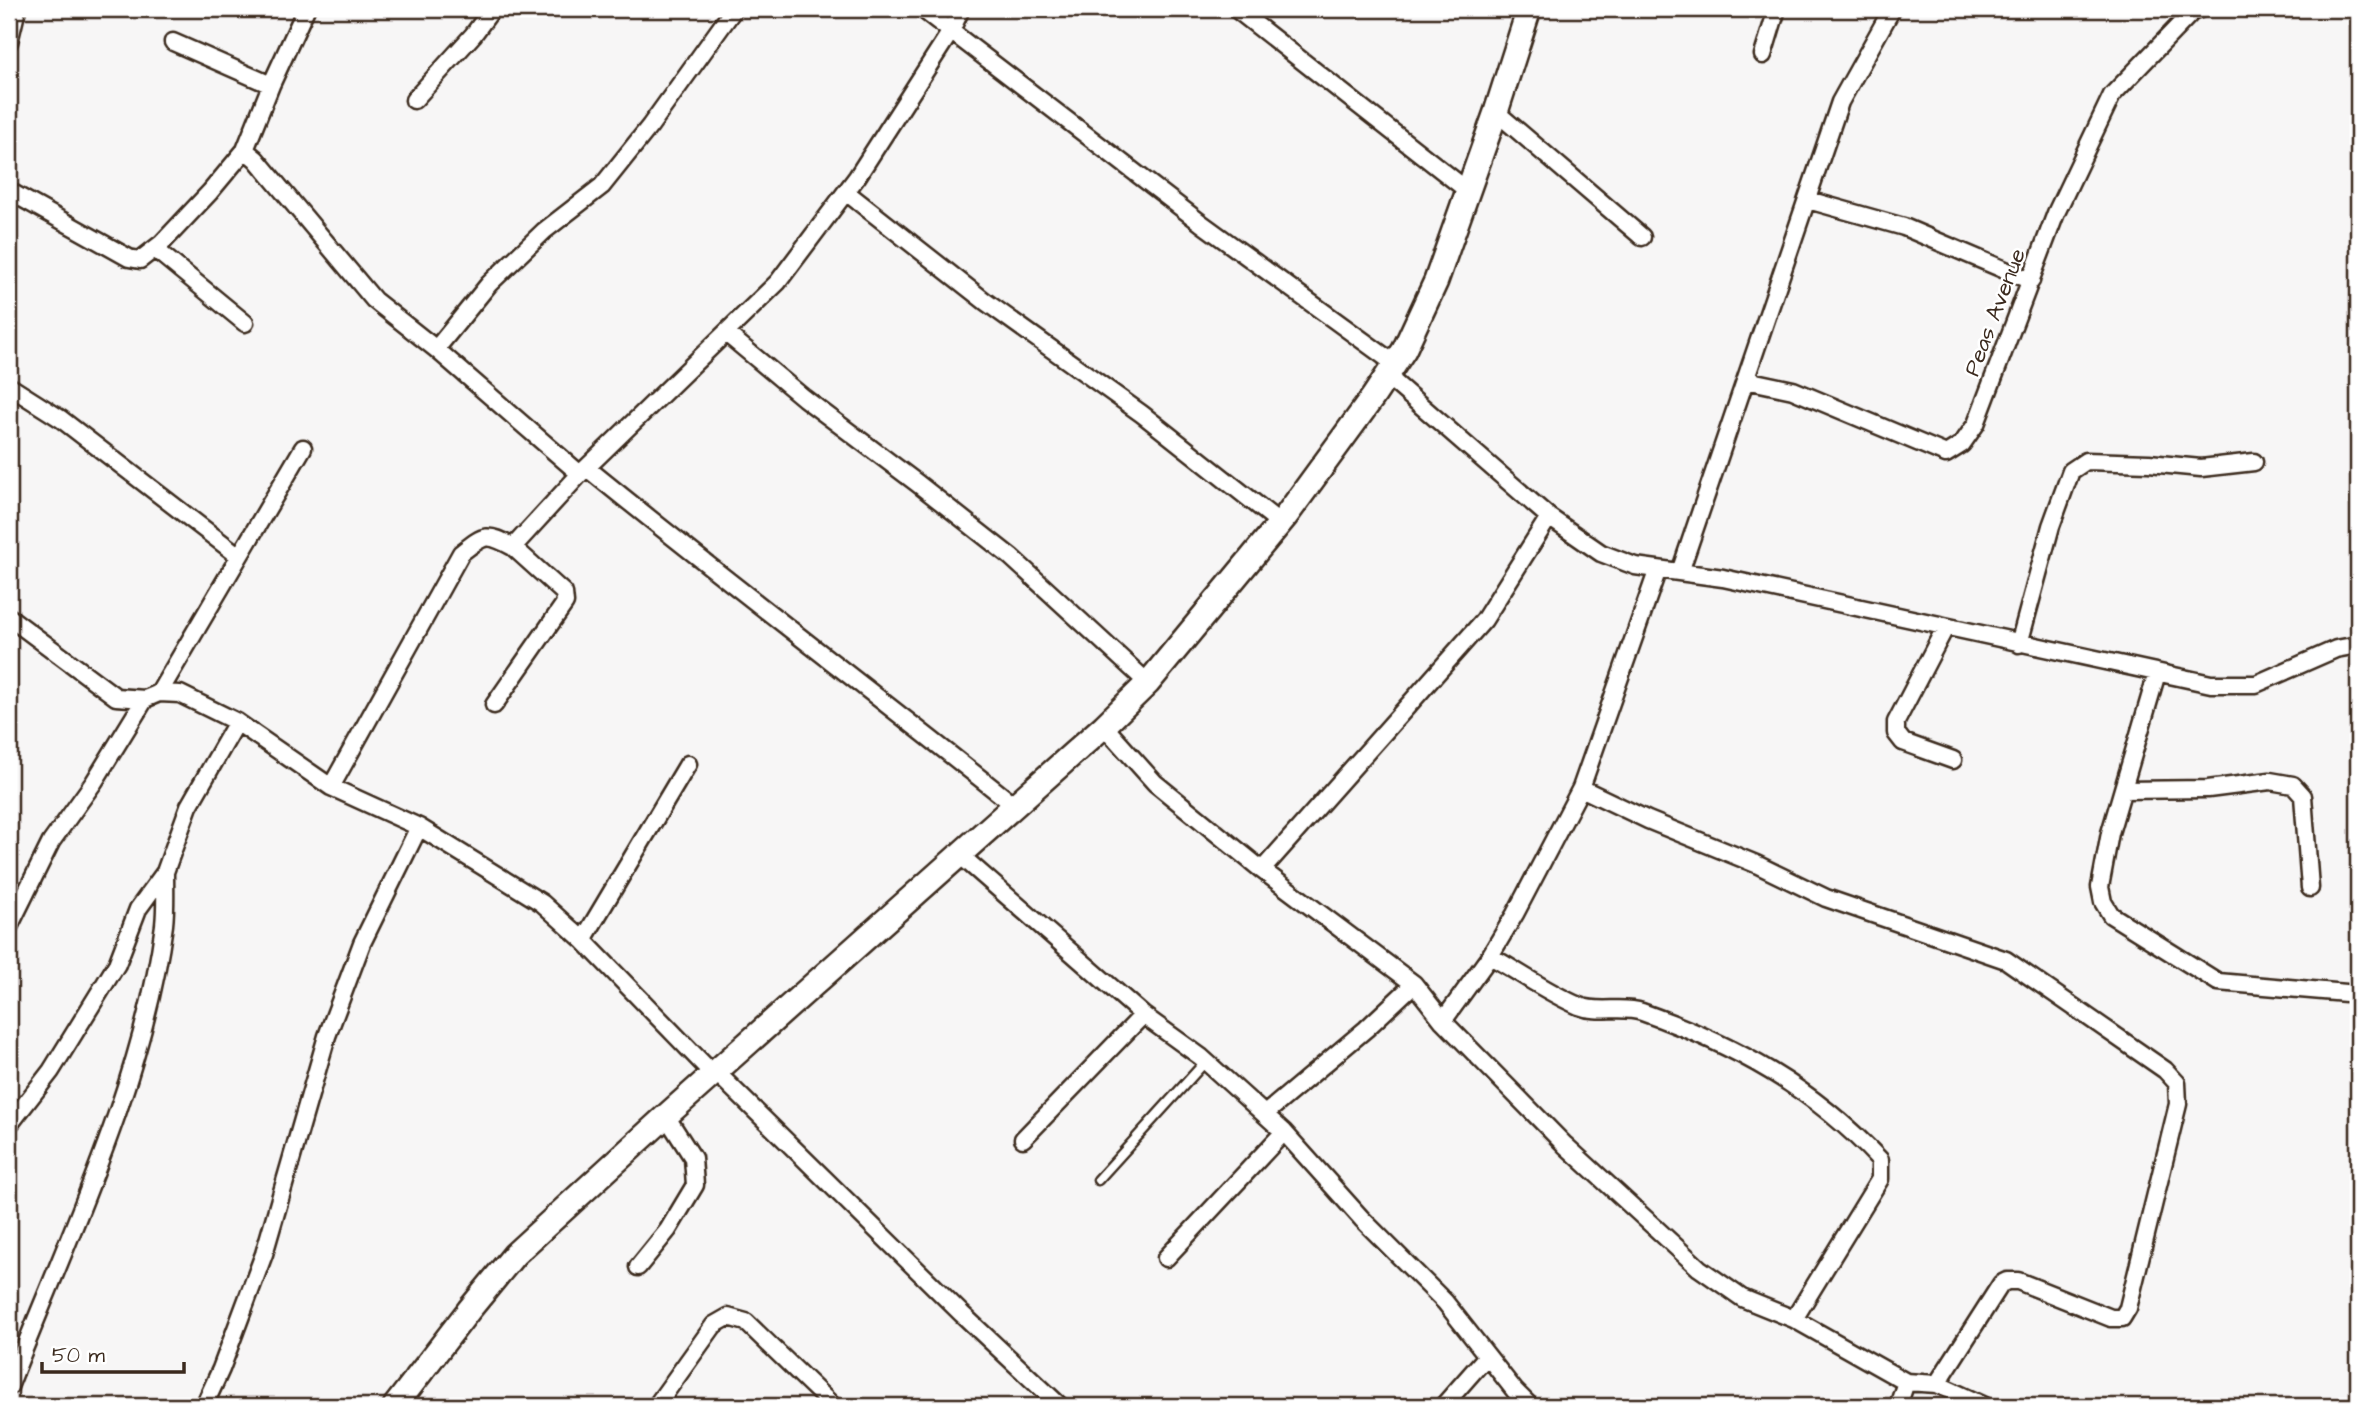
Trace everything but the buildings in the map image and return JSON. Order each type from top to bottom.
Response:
[{"type":"street","points":[[9,41],[17,9]]},
{"type":"street","points":[[9,191],[129,258],[140,260],[155,249],[210,192],[245,150],[306,9]]},
{"type":"street","points":[[414,100],[473,35],[492,9]]},
{"type":"street","points":[[436,349],[489,284],[544,231],[602,186],[650,126],[734,9]]},
{"type":"street","points":[[922,9],[1391,370],[1549,517],[1601,553],[1635,566],[1723,578],[2211,684],[2256,684],[2336,649],[2358,645]]},
{"type":"street","points":[[513,547],[584,471],[778,282],[846,192],[951,31],[961,9]]},
{"type":"street","points":[[1236,9],[1468,191]]},
{"type":"street","points":[[405,1403],[469,1310],[515,1254],[1104,726],[1148,683],[1280,523],[1404,350],[1436,281],[1529,9]]},
{"type":"street","points":[[1763,55],[1777,9]]},
{"type":"street","points":[[1680,572],[1840,102],[1892,9]]},
{"type":"street","name":"Peas Avenue","points":[[1746,380],[1793,390],[1946,454],[1962,444],[1976,424],[2056,213],[2112,95],[2192,12],[2200,9]]},
{"type":"street","points":[[173,42],[271,85]]},
{"type":"street","points":[[1496,112],[1643,237]]},
{"type":"street","points":[[245,150],[256,159],[374,300],[584,471],[905,717],[1015,806]]},
{"type":"street","points":[[846,192],[986,302],[1142,414],[1280,523]]},
{"type":"street","points":[[1808,200],[1904,227],[2031,281]]},
{"type":"street","points":[[155,249],[246,323]]},
{"type":"street","points":[[726,333],[804,398],[1012,557],[1148,683]]},
{"type":"street","points":[[9,386],[61,419],[239,556]]},
{"type":"street","points":[[9,928],[51,842],[152,696],[303,448]]},
{"type":"street","points":[[2019,644],[2051,526],[2071,471],[2086,461],[2202,468],[2254,462]]},
{"type":"street","points":[[1262,870],[1484,620],[1549,517]]},
{"type":"street","points":[[331,787],[461,553],[481,537],[494,536],[513,547],[564,593],[565,603],[494,705]]},
{"type":"street","points":[[1443,1021],[1490,956],[1515,914],[1581,788],[1658,569]]},
{"type":"street","points":[[9,617],[116,697],[180,694],[237,722],[331,787],[419,827],[542,903],[1059,1406]]},
{"type":"street","points":[[1945,628],[1896,722],[1896,733],[1903,742],[1953,760]]},
{"type":"street","points":[[2157,673],[2110,833],[2100,887],[2102,902],[2111,915],[2218,982],[2358,994]]},
{"type":"street","points":[[9,1125],[51,1071],[117,964],[138,909],[165,872],[189,806],[237,722]]},
{"type":"street","points":[[1104,726],[1155,783],[1262,870],[1414,984],[1443,1021],[1565,1145],[1699,1268],[1742,1298],[1794,1320],[1906,1382],[1937,1384],[1985,1406]]},
{"type":"street","points":[[583,940],[688,764]]},
{"type":"street","points":[[2123,790],[2208,789],[2270,781],[2293,785],[2304,796],[2311,888]]},
{"type":"street","points":[[1581,788],[1648,820],[1756,864],[1826,898],[2006,961],[2154,1062],[2177,1083],[2178,1104],[2128,1308],[2122,1318],[2111,1318],[2018,1281],[2007,1281],[2001,1284],[1937,1384]]},
{"type":"street","points":[[204,1406],[221,1369],[264,1254],[327,1037],[362,943],[419,827]]},
{"type":"street","points":[[960,855],[1143,1015],[1206,1061],[1284,1132],[1362,1219],[1445,1302],[1530,1406]]},
{"type":"street","points":[[9,1387],[104,1149],[143,1031],[164,923],[165,872]]},
{"type":"street","points":[[1490,956],[1580,1006],[1601,1011],[1616,1008],[1639,1011],[1745,1055],[1795,1086],[1851,1129],[1880,1160],[1880,1179],[1794,1320]]},
{"type":"street","points":[[1265,1114],[1366,1029],[1414,984]]},
{"type":"street","points":[[1023,1139],[1143,1015]]},
{"type":"street","points":[[638,1267],[668,1230],[695,1185],[694,1157],[666,1116]]},
{"type":"street","points":[[1166,1258],[1284,1132]]},
{"type":"street","points":[[656,1406],[714,1325],[728,1317],[746,1322],[833,1406]]},
{"type":"street","points":[[1443,1406],[1487,1356]]},
{"type":"street","points":[[1898,1406],[1906,1382]]},
{"type":"lane","points":[[1098,1180],[1206,1061]]}]
